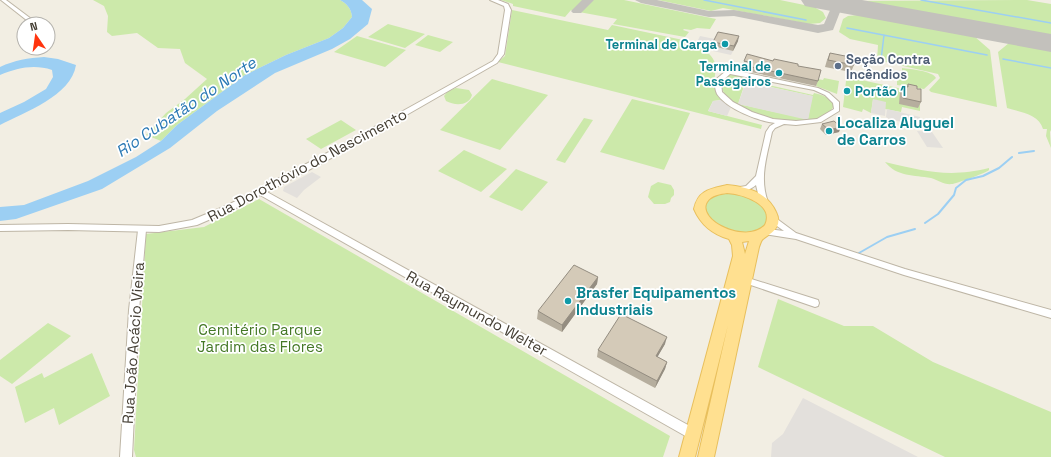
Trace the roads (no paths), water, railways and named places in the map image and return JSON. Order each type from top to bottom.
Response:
[{"type":"main road","points":[[706,457],[753,247],[762,234],[772,226],[773,219],[770,210],[764,202],[756,197],[737,190],[727,189],[709,193],[703,198],[700,205],[701,212],[705,220],[712,227],[722,233],[734,237],[747,238],[762,234]]},
{"type":"main road","points":[[687,457],[739,256],[738,245],[734,237]]},
{"type":"street","points":[[3,0],[24,16]]},
{"type":"street","name":"Rua Dorothóvio do Nascimento","points":[[0,228],[68,227],[142,230],[168,229],[194,223],[222,212],[332,154],[492,65],[501,54],[508,12],[506,5],[493,0]]},
{"type":"street","points":[[759,118],[781,122],[807,123],[826,118],[837,110],[837,104],[832,98],[816,89],[733,72],[723,74],[718,84],[719,91],[724,99],[742,111],[765,122],[769,132]]},
{"type":"street","points":[[764,202],[758,188],[758,178],[769,132],[772,127],[781,122]]},
{"type":"street","points":[[737,190],[748,188],[758,178]]},
{"type":"street","name":"Rua Raymundo Welter","points":[[261,192],[693,434]]},
{"type":"street","points":[[773,219],[797,236]]},
{"type":"street","name":"Rua João Acácio Vieira","points":[[126,457],[134,310],[142,230]]},
{"type":"street","points":[[762,234],[797,236],[904,272],[1051,314]]},
{"type":"street","points":[[745,280],[815,303]]},
{"type":"water","points":[[340,0],[362,0],[372,9],[368,24],[350,39],[332,49],[275,73],[217,111],[170,148],[102,189],[16,219],[0,221],[0,207],[24,205],[88,181],[136,157],[161,141],[177,125],[245,75],[286,55],[329,38],[343,28],[352,17],[351,11],[345,3]]},
{"type":"water","points":[[44,57],[58,59],[76,65],[66,86],[46,102],[0,125],[0,113],[24,102],[46,89],[53,77],[52,70],[39,67],[13,70],[0,75],[0,67],[22,60]]},
{"type":"waterway","points":[[704,0],[806,20]]},
{"type":"waterway","points":[[921,0],[1051,23]]},
{"type":"waterway","points":[[847,28],[884,35]]},
{"type":"waterway","points":[[881,60],[884,35]]},
{"type":"waterway","points":[[884,35],[987,55]]},
{"type":"waterway","points":[[1003,59],[1051,68]]},
{"type":"waterway","points":[[1019,153],[1034,151]]},
{"type":"waterway","points":[[925,223],[938,214],[954,195],[956,188],[966,180],[983,176],[999,168],[1012,157]]},
{"type":"waterway","points":[[859,253],[887,237],[915,229]]},
{"type":"place","name":"Terminal de Carga","points":[[725,44]]},
{"type":"place","name":"Seção Contra Incêndios","points":[[838,66]]},
{"type":"place","name":"Terminal de Passegeiros","points":[[779,73]]},
{"type":"place","name":"Portão 1","points":[[847,91]]},
{"type":"place","name":"Localiza Aluguel de Carros","points":[[829,131]]},
{"type":"place","name":"Brasfer Equipamentos Industriais","points":[[568,301]]},
{"type":"water label","name":"Rio Cubatão do Norte","points":[[186,107]]},
{"type":"park label","name":"Cemitério Parque Jardim das Flores","points":[[260,338]]}]
